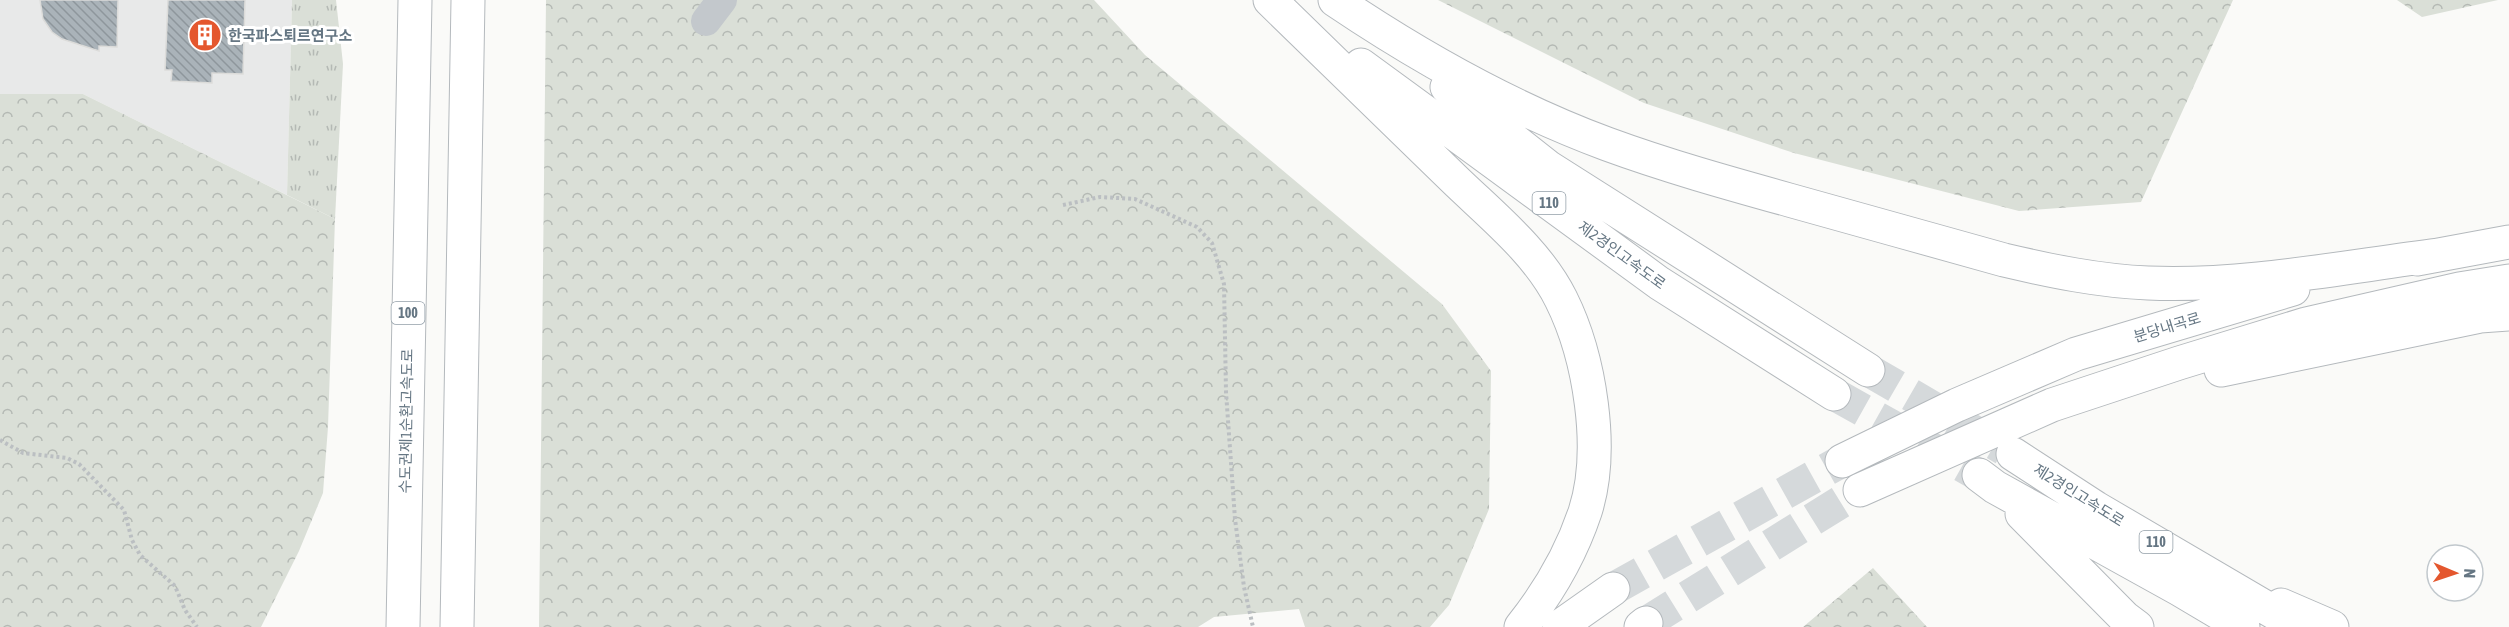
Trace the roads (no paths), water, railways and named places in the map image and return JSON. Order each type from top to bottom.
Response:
[{"type":"highway","name":"수도권제1순환고속도로","points":[[403,627],[414,0]]},
{"type":"highway","points":[[458,627],[468,0]]},
{"type":"highway","points":[[1272,0],[1520,243],[1561,298],[1576,332],[1592,411],[1592,477],[1585,511],[1572,542],[1553,581],[1521,627]]},
{"type":"highway","name":"제2경인고속도로","points":[[1272,0],[1659,283],[1834,394]]},
{"type":"highway","points":[[1335,0],[1395,40],[1451,73],[1546,119],[1609,145],[1710,178],[2051,271],[2148,283],[2223,281],[2265,278],[2438,255]]},
{"type":"highway","name":"제2경인고속도로","points":[[1335,0],[1548,167],[1868,370]]},
{"type":"highway","name":"분당내곡로","points":[[1842,461],[1957,405],[2076,354],[2313,283],[2438,255],[2509,242]]},
{"type":"highway","points":[[1860,490],[2052,405],[2179,363],[2306,324],[2459,289],[2509,281]]},
{"type":"highway","points":[[2052,405],[2480,316],[2509,314]]},
{"type":"highway","name":"제2경인고속도로","points":[[2013,454],[2096,508],[2209,572],[2299,627]]},
{"type":"highway","name":"제2경인고속도로","points":[[2137,627],[2125,618],[1987,481],[2243,627]]},
{"type":"highway","points":[[2209,572],[2332,627]]},
{"type":"highway","points":[[1559,627],[1613,589]]},
{"type":"tunnel","points":[[1868,370],[2004,449]]},
{"type":"tunnel","points":[[1834,394],[1979,475]]},
{"type":"tunnel","points":[[1613,589],[1842,461]]},
{"type":"tunnel","points":[[1646,623],[1860,490]]},
{"type":"place","name":"한국파스퇴르연구소","points":[[205,35]]}]
